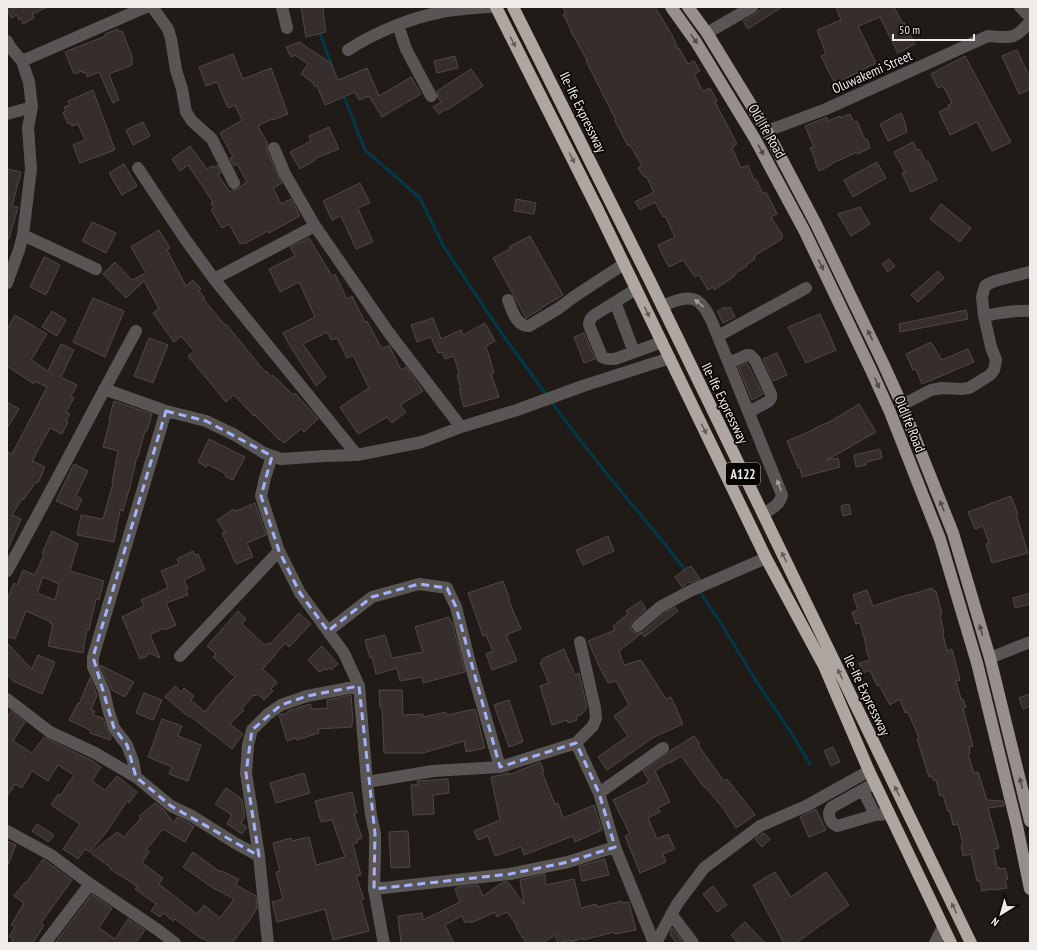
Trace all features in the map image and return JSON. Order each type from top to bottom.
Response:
[{"type":"highway","name":"Ile-Ife Expressway","points":[[496,7],[624,264],[766,558],[824,666],[869,771],[951,943]]},
{"type":"highway","name":"Ile-Ife Expressway","points":[[513,7],[662,306],[971,943]]},
{"type":"main road","name":"Old Ife Road","points":[[671,7],[696,42],[756,139],[804,230],[890,412],[940,539],[977,663],[1017,826],[1030,889]]},
{"type":"main road","name":"Old Ife Road","points":[[688,7],[707,33],[767,131],[816,224],[902,405],[952,533],[990,658],[1030,821]]},
{"type":"main road","points":[[804,230],[816,224]]},
{"type":"main road","points":[[999,750],[1012,746]]},
{"type":"street","points":[[22,61],[148,7],[153,8],[168,29],[186,112],[192,121],[212,139],[234,183]]},
{"type":"street","points":[[282,7],[287,28]]},
{"type":"street","points":[[348,50],[361,41],[419,17],[444,11],[492,7]]},
{"type":"street","points":[[707,33],[752,7]]},
{"type":"street","points":[[1020,7],[1030,17]]},
{"type":"street","name":"Oluwakemi Street","points":[[767,131],[826,109],[988,36],[1009,37],[1018,35],[1030,21]]},
{"type":"street","points":[[398,25],[406,50],[431,96]]},
{"type":"street","points":[[7,42],[22,61],[29,82],[32,107],[28,128],[31,169],[23,235],[7,283]]},
{"type":"street","points":[[7,114],[32,107]]},
{"type":"street","points":[[274,148],[284,174],[315,226],[389,333],[461,427]]},
{"type":"street","points":[[138,168],[183,236],[214,279],[357,455]]},
{"type":"street","points":[[214,279],[315,226]]},
{"type":"street","points":[[23,235],[96,269]]},
{"type":"street","points":[[508,300],[520,323],[524,326],[529,326],[559,308],[624,264]]},
{"type":"street","points":[[902,405],[931,390],[942,388],[969,388],[990,375],[994,370],[996,360],[991,347],[984,316],[982,297],[985,286],[1029,272]]},
{"type":"street","points":[[718,336],[806,288]]},
{"type":"street","points":[[636,289],[593,316],[589,322],[602,356],[608,360],[615,359],[662,342]]},
{"type":"street","points":[[662,306],[685,298],[693,299],[700,303],[709,315],[782,495],[779,504],[762,514]]},
{"type":"street","points":[[615,302],[634,352]]},
{"type":"street","points":[[984,316],[1007,311],[1020,310],[1030,312]]},
{"type":"street","points":[[7,571],[12,552],[71,454],[136,331]]},
{"type":"street","points":[[729,363],[750,355],[755,360],[771,394],[769,401],[749,412]]},
{"type":"street","points":[[104,389],[166,411],[206,421],[235,435],[272,456],[281,459],[357,455],[422,442],[461,427],[517,410],[583,386],[670,358]]},
{"type":"street","points":[[136,777],[133,761],[127,745],[114,728],[104,690],[93,667],[92,657],[166,411]]},
{"type":"street","points":[[272,456],[261,496],[279,551],[300,593],[344,653],[359,686],[367,782],[375,834],[374,889],[382,939],[384,943]]},
{"type":"street","points":[[180,656],[279,551]]},
{"type":"street","points":[[638,626],[660,607],[684,594],[766,558]]},
{"type":"street","points":[[328,631],[372,597],[419,584],[447,588],[456,608],[500,767]]},
{"type":"street","points":[[367,782],[433,771],[500,767],[576,742],[593,726],[596,718],[580,642]]},
{"type":"street","points":[[990,658],[1030,642]]},
{"type":"street","points":[[268,943],[259,856],[246,772],[248,745],[252,730],[268,714],[281,705],[307,696],[359,686]]},
{"type":"street","points":[[7,699],[50,732],[95,754],[136,777],[171,806],[192,816],[259,856]]},
{"type":"street","points":[[576,742],[599,793],[615,847],[655,943]]},
{"type":"street","points":[[599,793],[663,748]]},
{"type":"street","points":[[655,943],[677,904],[704,868],[760,826],[806,806],[869,771]]},
{"type":"street","points":[[875,783],[832,808],[829,815],[833,823],[837,826],[875,815],[889,814]]},
{"type":"street","points":[[863,790],[875,815]]},
{"type":"street","points":[[7,831],[51,855],[175,943]]},
{"type":"street","points":[[374,889],[510,874],[568,862],[615,847]]},
{"type":"street","points":[[46,943],[90,884]]},
{"type":"street","points":[[671,914],[693,943]]},
{"type":"street","points":[[935,943],[943,927]]},
{"type":"highlighted area","points":[[166,411],[206,421],[272,456],[261,496],[279,551],[300,593],[328,631],[372,597],[419,584],[447,588],[456,607],[500,767],[576,743],[599,793],[615,847],[568,862],[510,874],[374,889],[375,834],[359,686],[307,696],[281,705],[252,730],[246,773],[259,856],[171,806],[136,777],[127,745],[114,728],[93,657]]},
{"type":"building","points":[[7,7],[48,7],[32,14],[34,18],[23,24],[17,15],[11,18]]},
{"type":"building","points":[[301,7],[324,7],[323,12],[326,32],[306,37]]},
{"type":"building","points":[[563,7],[655,7],[688,64],[694,61],[700,71],[694,74],[703,91],[710,88],[717,101],[715,102],[737,144],[732,148],[741,168],[748,165],[754,180],[756,179],[763,194],[766,192],[777,214],[771,217],[783,236],[781,238],[782,239],[754,256],[755,259],[746,265],[747,266],[714,290],[713,287],[708,290],[699,275],[695,277],[683,260],[669,267],[662,254],[658,245],[675,237],[665,216],[663,217],[655,202],[640,210],[635,202],[654,192],[646,176],[644,177],[638,168],[642,166],[630,145],[628,146],[586,61],[587,60],[570,30],[563,14],[566,13]]},
{"type":"building","points":[[764,7],[782,7],[748,29],[743,21]]},
{"type":"building","points":[[836,7],[894,7],[904,26],[904,22],[915,44],[898,53],[880,17],[858,26],[876,63],[835,84],[821,56],[826,54],[817,30],[841,20]]},
{"type":"building","points":[[118,29],[118,32],[122,31],[132,56],[132,65],[109,74],[119,100],[113,103],[99,72],[87,77],[86,72],[83,73],[82,71],[74,74],[65,52],[103,37],[105,34]]},
{"type":"building","points":[[299,42],[331,63],[338,80],[367,68],[379,96],[411,77],[421,94],[382,117],[369,96],[359,100],[355,92],[325,105],[317,86],[315,87],[312,82],[301,74],[308,64],[295,55],[291,57],[286,47]]},
{"type":"building","points":[[1017,50],[1030,78],[1030,89],[1019,94],[1002,56]]},
{"type":"building","points":[[233,54],[243,79],[271,68],[288,114],[273,120],[272,119],[258,126],[268,144],[267,151],[282,183],[273,188],[281,204],[291,199],[300,216],[269,233],[268,231],[244,244],[243,242],[240,244],[229,224],[222,228],[211,210],[214,208],[211,203],[213,202],[188,165],[180,171],[172,159],[190,146],[207,169],[212,166],[213,168],[217,165],[221,173],[218,175],[230,192],[238,189],[247,182],[237,164],[234,166],[230,158],[233,157],[220,133],[242,120],[235,105],[228,108],[217,82],[206,86],[199,67]]},
{"type":"building","points":[[455,56],[458,68],[437,73],[434,61]]},
{"type":"building","points":[[965,56],[1011,142],[992,151],[977,122],[950,135],[939,112],[949,107],[948,105],[952,103],[943,86],[938,88],[931,74]]},
{"type":"building","points":[[471,69],[483,86],[439,114],[433,107],[441,102],[438,98],[437,91]]},
{"type":"building","points":[[93,90],[115,150],[80,163],[73,145],[85,140],[78,124],[72,126],[71,123],[68,124],[63,112],[66,111],[64,107],[70,105],[68,101]]},
{"type":"building","points":[[901,113],[907,132],[888,141],[880,124]]},
{"type":"building","points":[[850,114],[854,122],[857,121],[865,140],[867,139],[870,148],[858,154],[857,152],[819,171],[810,148],[814,147],[805,126],[827,117],[828,121]]},
{"type":"building","points":[[143,122],[150,136],[133,145],[126,130]]},
{"type":"building","points":[[329,127],[339,149],[314,159],[315,160],[300,169],[290,152],[311,141],[309,136]]},
{"type":"building","points":[[913,142],[917,150],[919,149],[926,162],[928,161],[937,180],[911,192],[902,173],[905,172],[894,152]]},
{"type":"building","points":[[877,162],[886,178],[853,197],[844,180]]},
{"type":"building","points":[[124,164],[137,186],[122,195],[109,173]]},
{"type":"building","points":[[7,169],[21,172],[12,206],[18,207],[9,239],[7,238]]},
{"type":"building","points":[[360,183],[370,203],[358,208],[373,242],[356,249],[341,216],[332,220],[323,201]]},
{"type":"building","points":[[516,199],[536,203],[534,214],[514,211]]},
{"type":"building","points":[[941,204],[971,228],[960,242],[930,219]]},
{"type":"building","points":[[860,207],[870,224],[851,236],[838,214]]},
{"type":"building","points":[[92,222],[116,233],[106,253],[82,241]]},
{"type":"building","points":[[159,230],[170,248],[167,250],[186,286],[193,280],[201,289],[199,291],[205,298],[203,299],[225,325],[226,324],[265,372],[266,371],[272,377],[273,375],[293,395],[295,393],[318,419],[304,432],[301,429],[284,443],[280,439],[279,440],[255,415],[254,416],[234,395],[226,402],[188,356],[194,351],[181,336],[174,342],[153,313],[159,309],[144,281],[126,298],[103,274],[115,262],[132,280],[146,273],[131,247]]},
{"type":"building","points":[[530,236],[563,295],[526,318],[493,258],[510,249],[509,247]]},
{"type":"building","points":[[309,238],[332,276],[335,274],[347,299],[352,296],[365,322],[367,321],[382,349],[389,345],[401,370],[406,367],[423,391],[400,405],[406,412],[392,423],[387,417],[358,434],[340,407],[369,388],[353,355],[347,358],[337,338],[331,340],[327,332],[303,344],[326,377],[316,386],[283,333],[315,317],[299,282],[280,292],[269,269],[295,256],[290,247]]},
{"type":"building","points":[[44,257],[60,265],[46,295],[30,287]]},
{"type":"building","points":[[889,259],[895,266],[888,272],[882,264]]},
{"type":"building","points":[[938,271],[944,278],[918,302],[911,295]]},
{"type":"building","points":[[93,298],[124,311],[105,357],[73,342]]},
{"type":"building","points":[[725,307],[725,309],[730,307],[735,317],[723,323],[717,311]]},
{"type":"building","points":[[966,310],[968,319],[900,332],[899,324]]},
{"type":"building","points":[[52,311],[66,320],[57,336],[42,327]]},
{"type":"building","points":[[820,314],[836,350],[806,363],[788,327]]},
{"type":"building","points":[[15,315],[47,334],[31,360],[48,371],[61,344],[74,350],[61,377],[77,385],[71,396],[74,398],[66,412],[70,414],[62,434],[50,428],[32,461],[45,467],[38,483],[36,482],[23,500],[22,499],[12,515],[21,519],[7,551],[7,452],[12,454],[47,387],[35,381],[34,384],[7,366],[7,329]]},
{"type":"building","points":[[433,318],[441,339],[461,330],[463,335],[485,323],[495,341],[486,346],[494,373],[491,373],[499,397],[464,407],[459,389],[461,389],[457,375],[459,374],[454,356],[445,359],[442,352],[438,353],[431,337],[417,342],[411,325]]},
{"type":"building","points":[[584,333],[595,359],[584,363],[574,337]]},
{"type":"building","points":[[149,338],[168,345],[153,383],[134,376]]},
{"type":"building","points":[[931,342],[942,360],[968,349],[974,362],[922,384],[916,369],[913,370],[906,354]]},
{"type":"building","points":[[777,353],[787,375],[773,381],[763,359]]},
{"type":"building","points":[[747,363],[763,394],[752,400],[738,367]]},
{"type":"building","points":[[114,401],[152,414],[147,431],[145,431],[138,457],[137,456],[123,511],[120,510],[114,542],[77,535],[81,515],[103,519],[113,483],[118,451],[103,447]]},
{"type":"building","points":[[7,402],[19,409],[7,428]]},
{"type":"building","points":[[859,404],[876,432],[827,460],[838,458],[840,467],[802,477],[800,468],[798,468],[787,441],[831,421]]},
{"type":"building","points":[[209,439],[245,457],[233,480],[225,476],[226,474],[207,464],[206,467],[198,462]]},
{"type":"building","points":[[880,449],[882,458],[866,462],[866,465],[856,467],[854,455]]},
{"type":"building","points":[[74,464],[88,471],[76,496],[82,499],[77,510],[56,501]]},
{"type":"building","points":[[1011,496],[1018,514],[1016,514],[1028,553],[992,563],[986,544],[989,543],[983,526],[975,529],[968,512]]},
{"type":"building","points":[[255,503],[266,535],[247,543],[253,557],[236,564],[222,533],[225,532],[217,520],[234,509],[236,511]]},
{"type":"building","points":[[849,504],[851,514],[843,516],[841,506]]},
{"type":"building","points":[[52,531],[78,544],[70,571],[104,581],[99,600],[96,599],[89,630],[87,629],[83,653],[48,646],[53,624],[50,624],[51,622],[26,611],[15,639],[7,637],[7,600],[14,583],[17,585],[23,570],[35,575],[44,554],[42,553]],"holes":[[[43,577],[59,584],[55,600],[37,593]]]},
{"type":"building","points":[[608,536],[614,551],[583,565],[576,550]]},
{"type":"building","points":[[193,551],[195,555],[198,554],[205,570],[184,580],[188,589],[186,590],[188,595],[166,603],[176,625],[165,630],[164,628],[150,635],[160,658],[149,653],[147,656],[140,659],[122,617],[144,606],[141,600],[168,588],[161,571],[179,564],[177,559]]},
{"type":"building","points":[[691,566],[700,579],[690,583],[689,582],[682,587],[675,577]]},
{"type":"building","points":[[503,581],[510,600],[509,601],[521,629],[506,635],[517,661],[492,670],[486,654],[493,651],[486,635],[483,636],[468,593]]},
{"type":"building","points":[[932,588],[933,591],[936,591],[942,614],[940,614],[947,651],[952,649],[960,680],[956,681],[961,699],[963,699],[966,707],[963,708],[973,746],[969,747],[970,753],[968,754],[974,773],[978,772],[987,800],[1003,801],[1004,806],[988,808],[999,848],[994,849],[997,868],[1005,868],[1008,879],[1005,880],[1007,888],[982,891],[980,881],[977,881],[971,854],[963,856],[961,845],[963,844],[958,824],[953,825],[950,811],[948,812],[943,795],[940,796],[936,780],[934,781],[932,776],[929,777],[917,739],[919,738],[908,712],[905,713],[900,699],[890,705],[879,685],[877,686],[870,670],[863,673],[859,663],[870,660],[860,623],[856,624],[852,612],[858,610],[853,595],[867,590],[873,606]]},
{"type":"building","points":[[1030,593],[1030,604],[1015,608],[1013,598]]},
{"type":"building","points":[[641,601],[646,609],[631,623],[632,631],[636,633],[643,632],[664,613],[675,607],[678,611],[644,637],[642,633],[619,651],[624,665],[641,660],[666,699],[671,697],[683,724],[654,737],[607,770],[598,757],[628,736],[614,716],[629,705],[616,681],[608,683],[588,641],[615,630],[613,626],[628,614],[626,611]]},
{"type":"building","points":[[238,611],[246,619],[242,624],[265,645],[268,643],[270,644],[299,613],[311,624],[289,647],[285,643],[263,669],[277,682],[271,689],[273,691],[264,700],[258,694],[255,696],[254,695],[242,708],[244,710],[230,724],[243,734],[232,749],[165,697],[175,686],[181,692],[184,688],[194,696],[191,700],[205,712],[217,696],[235,677],[213,657],[216,654],[207,646]]},
{"type":"building","points":[[449,617],[452,622],[465,672],[423,683],[422,677],[400,681],[397,668],[376,674],[372,657],[370,658],[365,640],[385,635],[392,658],[423,652],[415,627]]},
{"type":"building","points":[[7,643],[32,669],[38,655],[55,662],[42,694],[13,681],[7,674]]},
{"type":"building","points":[[322,646],[338,664],[331,670],[329,668],[319,672],[308,660]]},
{"type":"building","points":[[564,649],[575,675],[579,673],[587,707],[582,714],[576,717],[577,720],[568,723],[567,720],[552,725],[540,686],[549,683],[540,663],[542,662],[542,659]]},
{"type":"building","points":[[100,665],[134,682],[125,697],[112,690]]},
{"type":"building","points":[[90,678],[97,695],[91,710],[95,711],[93,715],[103,718],[107,730],[111,736],[110,740],[90,733],[90,730],[69,720],[78,703],[79,704]]},
{"type":"building","points":[[379,690],[402,690],[403,715],[423,714],[423,717],[446,712],[447,715],[475,709],[485,748],[466,752],[464,741],[423,753],[384,753],[382,708],[380,708]]},
{"type":"building","points":[[144,693],[162,700],[153,720],[136,713]]},
{"type":"building","points":[[1030,694],[1030,706],[1023,709],[1019,698]]},
{"type":"building","points":[[351,695],[352,727],[318,729],[319,733],[297,740],[296,738],[287,741],[279,715],[310,704],[312,709],[328,708],[327,700]]},
{"type":"building","points":[[509,700],[523,742],[509,747],[494,705]]},
{"type":"building","points":[[11,711],[25,722],[13,741],[32,753],[44,737],[88,758],[101,767],[92,781],[105,790],[117,776],[137,792],[129,803],[127,801],[108,830],[90,852],[85,849],[78,859],[63,849],[80,824],[51,805],[58,794],[60,796],[74,775],[58,765],[48,781],[32,771],[22,788],[15,784],[7,797],[7,718]]},
{"type":"building","points":[[162,719],[182,726],[178,736],[201,745],[188,781],[169,774],[172,767],[148,757]]},
{"type":"building","points":[[694,736],[700,744],[698,745],[724,781],[727,779],[755,815],[736,828],[723,808],[704,787],[681,756],[670,763],[669,762],[655,771],[670,802],[658,808],[660,812],[648,818],[657,839],[668,834],[675,849],[663,854],[666,862],[640,873],[625,836],[630,834],[613,800],[648,783],[647,781],[649,780],[643,771],[670,751]]},
{"type":"building","points":[[833,747],[840,762],[831,766],[824,751]]},
{"type":"building","points":[[540,762],[544,771],[542,772],[555,804],[558,803],[563,818],[594,805],[602,830],[575,842],[573,836],[524,855],[521,847],[495,856],[488,836],[478,840],[474,831],[500,820],[491,777],[509,773],[509,775]]},
{"type":"building","points":[[304,773],[310,793],[276,803],[270,783]]},
{"type":"building","points":[[448,779],[449,793],[433,795],[434,814],[413,815],[411,785],[418,785],[417,781]]},
{"type":"building","points":[[226,788],[242,799],[245,816],[241,823],[247,827],[242,834],[227,824],[232,815],[215,804]]},
{"type":"building","points":[[352,792],[357,813],[354,814],[362,838],[353,844],[361,875],[356,876],[364,899],[361,900],[369,931],[333,940],[325,909],[277,922],[272,902],[283,899],[276,872],[280,871],[273,843],[291,838],[292,841],[309,837],[316,865],[345,857],[332,820],[321,822],[315,801]]},
{"type":"building","points":[[155,803],[163,809],[174,823],[177,817],[194,826],[185,842],[163,829],[146,850],[149,852],[142,863],[163,878],[159,884],[197,914],[204,905],[220,918],[234,899],[213,888],[183,867],[193,852],[220,872],[221,871],[239,879],[236,885],[256,896],[257,908],[232,943],[211,943],[203,938],[202,939],[175,919],[173,921],[163,913],[160,917],[151,911],[156,904],[135,889],[137,886],[110,869],[111,868],[91,853],[117,832],[124,837],[141,818],[139,816]]},
{"type":"building","points":[[816,809],[826,830],[809,837],[800,817]]},
{"type":"building","points":[[37,824],[54,835],[49,842],[32,831]]},
{"type":"building","points":[[408,831],[410,867],[391,868],[389,832]]},
{"type":"building","points":[[764,833],[770,839],[762,847],[755,839]]},
{"type":"building","points":[[7,841],[16,845],[7,867]]},
{"type":"building","points":[[43,859],[72,880],[41,923],[44,925],[33,943],[11,943],[13,939],[9,937],[15,927],[11,925],[24,903],[14,896],[25,882],[26,883]]},
{"type":"building","points":[[605,859],[609,875],[582,881],[579,866]]},
{"type":"building","points":[[775,872],[791,897],[826,872],[849,905],[796,943],[784,943],[753,885]]},
{"type":"building","points":[[545,874],[546,885],[574,879],[581,908],[596,904],[597,907],[622,901],[622,903],[629,902],[636,930],[615,934],[614,932],[583,940],[583,938],[570,942],[570,940],[558,943],[555,935],[543,943],[526,943],[516,927],[517,926],[507,912],[497,917],[495,912],[471,923],[471,921],[465,923],[462,916],[445,925],[454,943],[401,943],[398,916],[422,913],[423,920],[460,902],[455,889],[458,887],[478,885],[483,896],[503,882],[508,882],[524,904],[520,880]]},
{"type":"building","points":[[713,886],[727,905],[717,912],[703,894]]},
{"type":"building","points":[[92,894],[112,908],[99,928],[115,939],[128,919],[145,930],[136,943],[55,943]]},
{"type":"building","points":[[745,922],[765,943],[738,943],[731,935]]},
{"type":"building","points":[[672,928],[684,943],[676,943],[670,934]]},
{"type":"waterway","points":[[319,31],[332,66]]},
{"type":"waterway","points":[[343,94],[365,150],[420,198],[444,247],[498,328],[547,396]]},
{"type":"waterway","points":[[550,400],[569,426],[687,573]]},
{"type":"waterway","points":[[699,591],[810,764]]}]
